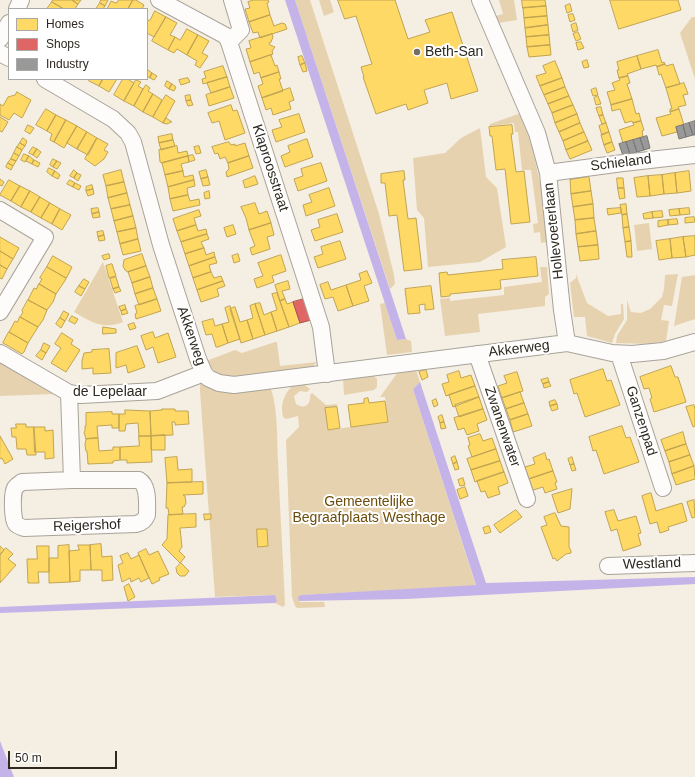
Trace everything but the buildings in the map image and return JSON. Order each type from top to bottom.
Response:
[{"type":"street","points":[[159,0],[226,36],[229,42],[241,30],[232,0]]},
{"type":"street","name":"Hollevoeterlaan","points":[[480,0],[537,133],[548,173],[562,310],[567,344]]},
{"type":"street","points":[[0,39],[8,25]]},
{"type":"street","name":"Klaproosstraat","points":[[229,42],[321,327],[327,374]]},
{"type":"street","name":"Akkerweg","points":[[47,80],[114,119],[128,133],[133,142],[161,245],[191,341],[204,373],[208,378],[219,383],[234,385],[567,344]]},
{"type":"street","name":"Schieland","points":[[548,173],[695,155]]},
{"type":"street","points":[[0,210],[45,237],[0,312]]},
{"type":"street","points":[[567,344],[619,354],[663,351],[695,342]]},
{"type":"street","name":"de Lepelaar","points":[[0,353],[69,393],[81,395],[151,392],[204,373]]},
{"type":"street","name":"Zwanenwater","points":[[477,354],[527,499]]},
{"type":"street","name":"Ganzenpad","points":[[619,354],[663,488]]},
{"type":"street","points":[[69,393],[72,480]]},
{"type":"street","name":"Reigershof","points":[[72,480],[142,481],[146,488],[147,510],[145,519],[136,524],[24,528],[16,523],[13,514],[13,493],[16,486],[22,482],[72,480]]},
{"type":"street","name":"Westland","points":[[608,566],[695,563]]},
{"type":"green space","points":[[295,0],[310,0],[379,214],[394,275],[395,284],[390,289]]},
{"type":"green space","points":[[319,0],[330,0],[334,12],[324,16]]},
{"type":"green space","points":[[499,0],[514,0],[517,20],[498,23],[496,16],[503,14]]},
{"type":"green space","points":[[692,17],[695,17],[695,79],[680,33]]},
{"type":"green space","points":[[521,113],[539,177],[549,242],[541,243],[540,232],[534,233],[533,224],[538,223],[531,170],[522,170],[518,132],[515,132],[514,123],[490,126],[490,124]]},
{"type":"green space","points":[[480,128],[486,177],[497,188],[506,247],[480,262],[428,267],[424,218],[417,210],[413,158],[445,153],[461,138]]},
{"type":"green space","points":[[649,223],[652,249],[637,251],[634,225]]},
{"type":"green space","points":[[103,262],[123,322],[116,324],[97,324],[74,312]]},
{"type":"green space","points":[[540,267],[547,267],[549,294],[545,297],[545,306],[478,314],[480,332],[445,336],[440,299],[450,298],[450,301],[504,295],[504,287],[542,282]]},
{"type":"green space","points":[[576,274],[587,303],[608,316],[621,314],[621,304],[623,304],[624,319],[615,334],[612,343],[587,336],[585,317],[574,317],[570,283],[576,278]]},
{"type":"green space","points":[[678,274],[672,306],[664,305],[661,320],[669,321],[666,341],[649,344],[616,343],[617,336],[627,320],[627,300],[631,312],[641,313],[650,309],[662,297],[665,275]]},
{"type":"green space","points":[[695,275],[695,319],[674,326],[682,277]]},
{"type":"green space","points":[[385,303],[397,340],[406,339],[411,341],[412,352],[387,355],[380,304]]},
{"type":"green space","points":[[277,342],[280,366],[317,362],[310,369],[235,378],[219,375],[206,361],[235,350],[242,353]]},
{"type":"green space","points":[[0,360],[30,377],[29,380],[55,394],[0,396]]},
{"type":"green space","name":"Gemeentelijke Begraafplaats Westhage","points":[[416,370],[420,382],[413,389],[476,586],[301,595],[300,602],[324,602],[325,607],[297,608],[292,597],[286,440],[299,427],[298,416],[286,419],[283,417],[282,404],[287,392],[293,385],[302,383],[310,389],[307,392],[300,391],[294,396],[296,404],[299,406],[307,405],[310,401],[310,395],[312,393],[326,405],[337,404],[337,407],[325,408],[328,430],[388,422],[385,397],[380,397],[398,372]]},
{"type":"green space","points":[[371,375],[377,379],[377,387],[374,390],[344,395],[343,378]]},
{"type":"green space","points":[[203,382],[270,387],[273,395],[277,423],[285,605],[283,607],[275,603],[275,595],[215,597],[200,391],[200,384]]},
{"type":"shaded area","points":[[285,0],[295,0],[406,339],[397,340]]},
{"type":"shaded area","points":[[420,382],[486,583],[695,577],[695,584],[406,599],[299,601],[298,597],[301,595],[476,585],[413,389]]},
{"type":"shaded area","points":[[275,595],[277,601],[275,603],[0,613],[0,607]]},
{"type":"shaded area","points":[[0,741],[14,777],[0,777]]},
{"type":"place","name":"Beth-San","points":[[417,52]]}]
